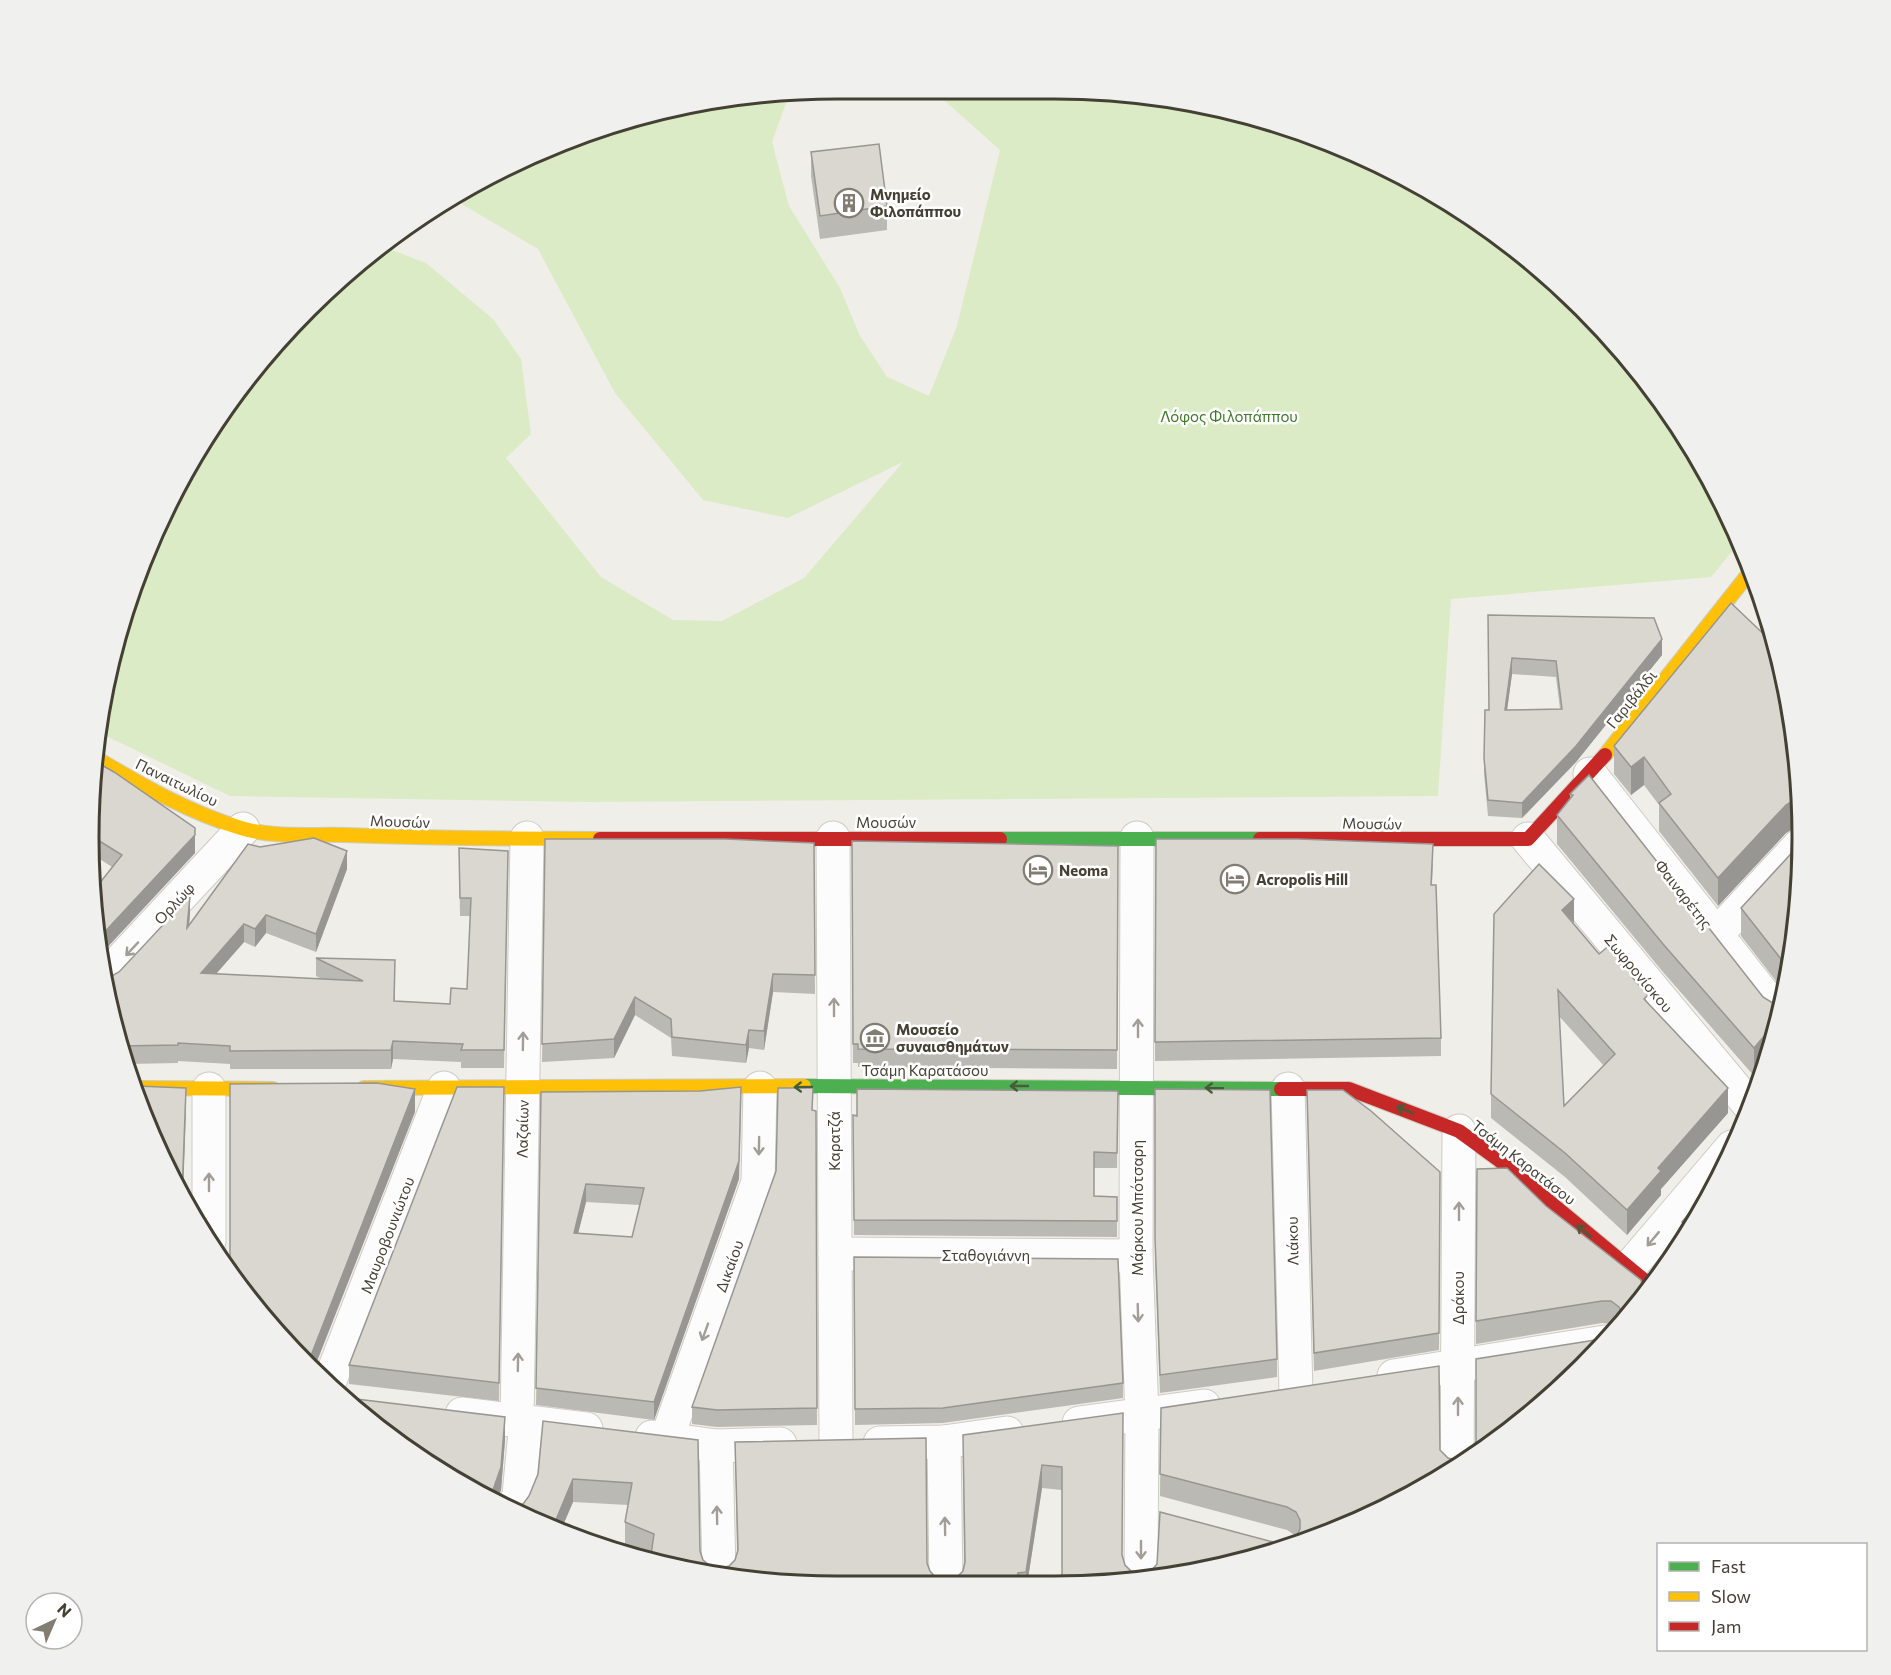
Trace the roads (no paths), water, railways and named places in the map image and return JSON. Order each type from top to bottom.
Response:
[{"type":"street","name":"Γαριβάλδι","points":[[1528,840],[1590,774],[1665,684],[1738,611],[1747,583]]},
{"type":"street","name":"Παναιτωλίου","points":[[103,762],[143,786],[198,813],[243,830]]},
{"type":"street","name":"Φαιναρέτης","points":[[1590,774],[1773,1005]]},
{"type":"street","name":"Μουσών","points":[[243,830],[437,838],[1528,840]]},
{"type":"street","name":"Ορλώφ","points":[[111,971],[243,830]]},
{"type":"street","name":"Λαζαίων","points":[[516,1502],[519,1496],[522,1421],[526,838]]},
{"type":"street","name":"Καρατζά","points":[[833,838],[836,1443]]},
{"type":"street","name":"Μάρκου Μπότσαρη","points":[[1137,838],[1136,1256],[1142,1415],[1141,1571]]},
{"type":"street","name":"Σωφρονίσκου","points":[[1528,840],[1744,1099]]},
{"type":"street","points":[[1716,935],[1791,854]]},
{"type":"street","name":"Τσάμη Καρατάσου","points":[[350,1089],[834,1086],[1349,1089],[1459,1131],[1499,1161],[1639,1277]]},
{"type":"street","points":[[143,1088],[291,1089]]},
{"type":"street","name":"Μαυροβουνιώτου","points":[[332,1376],[444,1088]]},
{"type":"street","name":"Δικαίου","points":[[668,1438],[758,1182],[760,1088]]},
{"type":"street","points":[[209,1089],[209,1225]]},
{"type":"street","name":"Λιάκου","points":[[1288,1089],[1284,1395],[1330,1387]]},
{"type":"street","name":"Δράκου","points":[[1457,1456],[1459,1131]]},
{"type":"street","points":[[1639,1277],[1706,1182]]},
{"type":"street","name":"Σταθογιάννη","points":[[835,1254],[1136,1256]]},
{"type":"street","points":[[1365,1381],[1590,1344]]},
{"type":"street","points":[[428,1410],[668,1438],[716,1446],[944,1442],[1236,1401]]},
{"type":"street","points":[[944,1442],[946,1576]]},
{"type":"street","points":[[716,1446],[719,1566]]},
{"type":"street","points":[[1142,1511],[1174,1519]]},
{"type":"place","name":"Μνημείο Φιλοπάππου","points":[[849,203]]},
{"type":"place","name":"Neoma","points":[[1038,870]]},
{"type":"place","name":"Acropolis Hill","points":[[1235,879]]},
{"type":"place","name":"Μουσείο συναισθημάτων","points":[[875,1038]]},
{"type":"park label","name":"Λόφος Φιλοπάππου","points":[[1229,416]]}]
